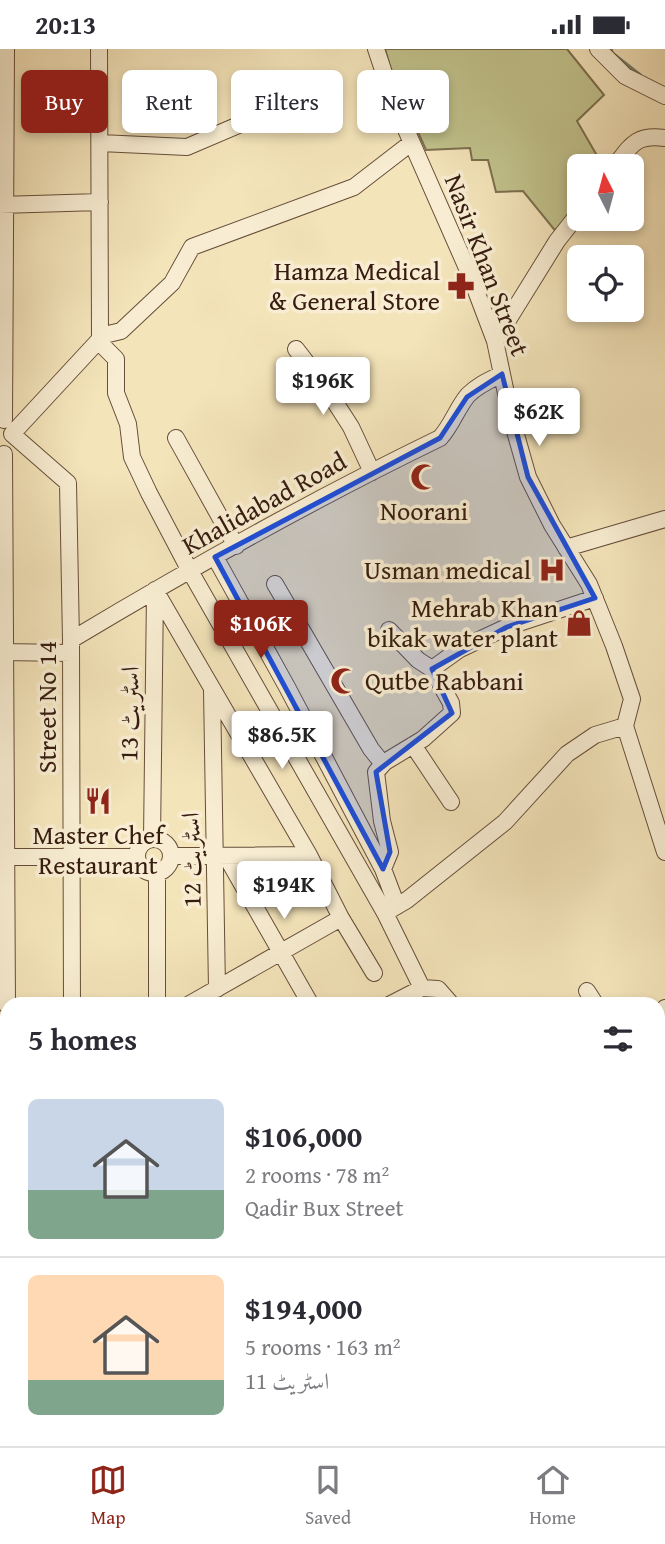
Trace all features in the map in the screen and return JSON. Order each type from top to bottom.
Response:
[{"type":"street","points":[[6,49],[3,204],[5,424],[10,448],[2,455],[4,858],[8,997]]},
{"type":"street","points":[[100,49],[99,339],[116,359],[116,393],[128,424],[132,457],[190,571],[391,909],[422,988]]},
{"type":"street","name":"Nasir Khan Street","points":[[376,49],[393,100],[465,263],[495,341],[511,417],[528,477],[552,525],[589,584],[632,699],[625,726],[665,852]]},
{"type":"street","points":[[598,49],[625,76],[665,96]]},
{"type":"street","points":[[100,143],[187,148],[231,128]]},
{"type":"street","points":[[626,154],[637,141],[652,136],[665,138]]},
{"type":"street","points":[[5,424],[99,339],[121,331],[172,283],[191,247],[354,187],[411,143]]},
{"type":"street","points":[[3,204],[100,202]]},
{"type":"street","points":[[495,341],[567,228]]},
{"type":"street","points":[[296,349],[326,387],[351,427],[372,473]]},
{"type":"street","name":"Khalidabad Road","points":[[71,647],[155,590],[440,438],[450,428],[467,397],[480,385],[502,373]]},
{"type":"street","name":"Street No 14","points":[[5,424],[68,483],[72,997]]},
{"type":"street","points":[[176,438],[236,546]]},
{"type":"street","points":[[566,548],[665,519]]},
{"type":"street","points":[[215,557],[307,723],[383,869],[391,909]]},
{"type":"street","points":[[275,584],[371,749],[383,764]]},
{"type":"street","points":[[155,590],[309,855],[341,918],[374,973]]},
{"type":"street","name":"اسٹریٹ 13","points":[[152,839],[155,590]]},
{"type":"street","points":[[432,669],[460,649],[507,627],[594,598]]},
{"type":"street","points":[[383,869],[390,852],[382,821],[376,772],[383,764],[424,740],[452,713],[451,703],[432,669],[418,660],[389,630]]},
{"type":"street","points":[[3,652],[71,647]]},
{"type":"street","name":"اسٹریٹ 12","points":[[212,688],[221,856],[217,989]]},
{"type":"street","points":[[391,909],[407,900],[505,822],[567,754],[595,735],[625,726]]},
{"type":"street","points":[[413,745],[451,802]]},
{"type":"street","points":[[152,839],[158,839],[167,845],[171,856],[168,865],[157,872],[143,869],[137,857],[140,846],[152,839]]},
{"type":"street","points":[[171,856],[309,855]]},
{"type":"street","points":[[221,856],[306,997]]},
{"type":"street","points":[[4,858],[137,857]]},
{"type":"street","points":[[157,872],[157,997]]},
{"type":"street","points":[[202,997],[341,918]]},
{"type":"street","points":[[405,997],[422,988],[438,989],[445,997]]},
{"type":"highlighted area","points":[[502,374],[528,477],[595,598],[507,627],[432,669],[452,713],[376,772],[390,852],[383,869],[215,557],[440,438],[467,397]]},
{"type":"green space","points":[[385,49],[567,49],[604,95],[577,121],[596,154],[567,154],[567,221],[557,233],[523,191],[496,192],[488,160],[472,160],[470,148],[426,150],[418,133],[449,133],[449,70],[391,70]]},
{"type":"waterway","points":[[611,49],[612,53],[640,75]]},
{"type":"place","name":"Hamza Medical & General Store","points":[[461,286]]},
{"type":"place","name":"Noorani","points":[[424,477]]},
{"type":"place","name":"Usman medical","points":[[552,570]]},
{"type":"place","name":"Mehrab Khan bikak water plant","points":[[579,623]]},
{"type":"place","name":"Qutbe Rabbani","points":[[344,681]]},
{"type":"place","name":"Master Chef Restaurant","points":[[98,801]]}]
